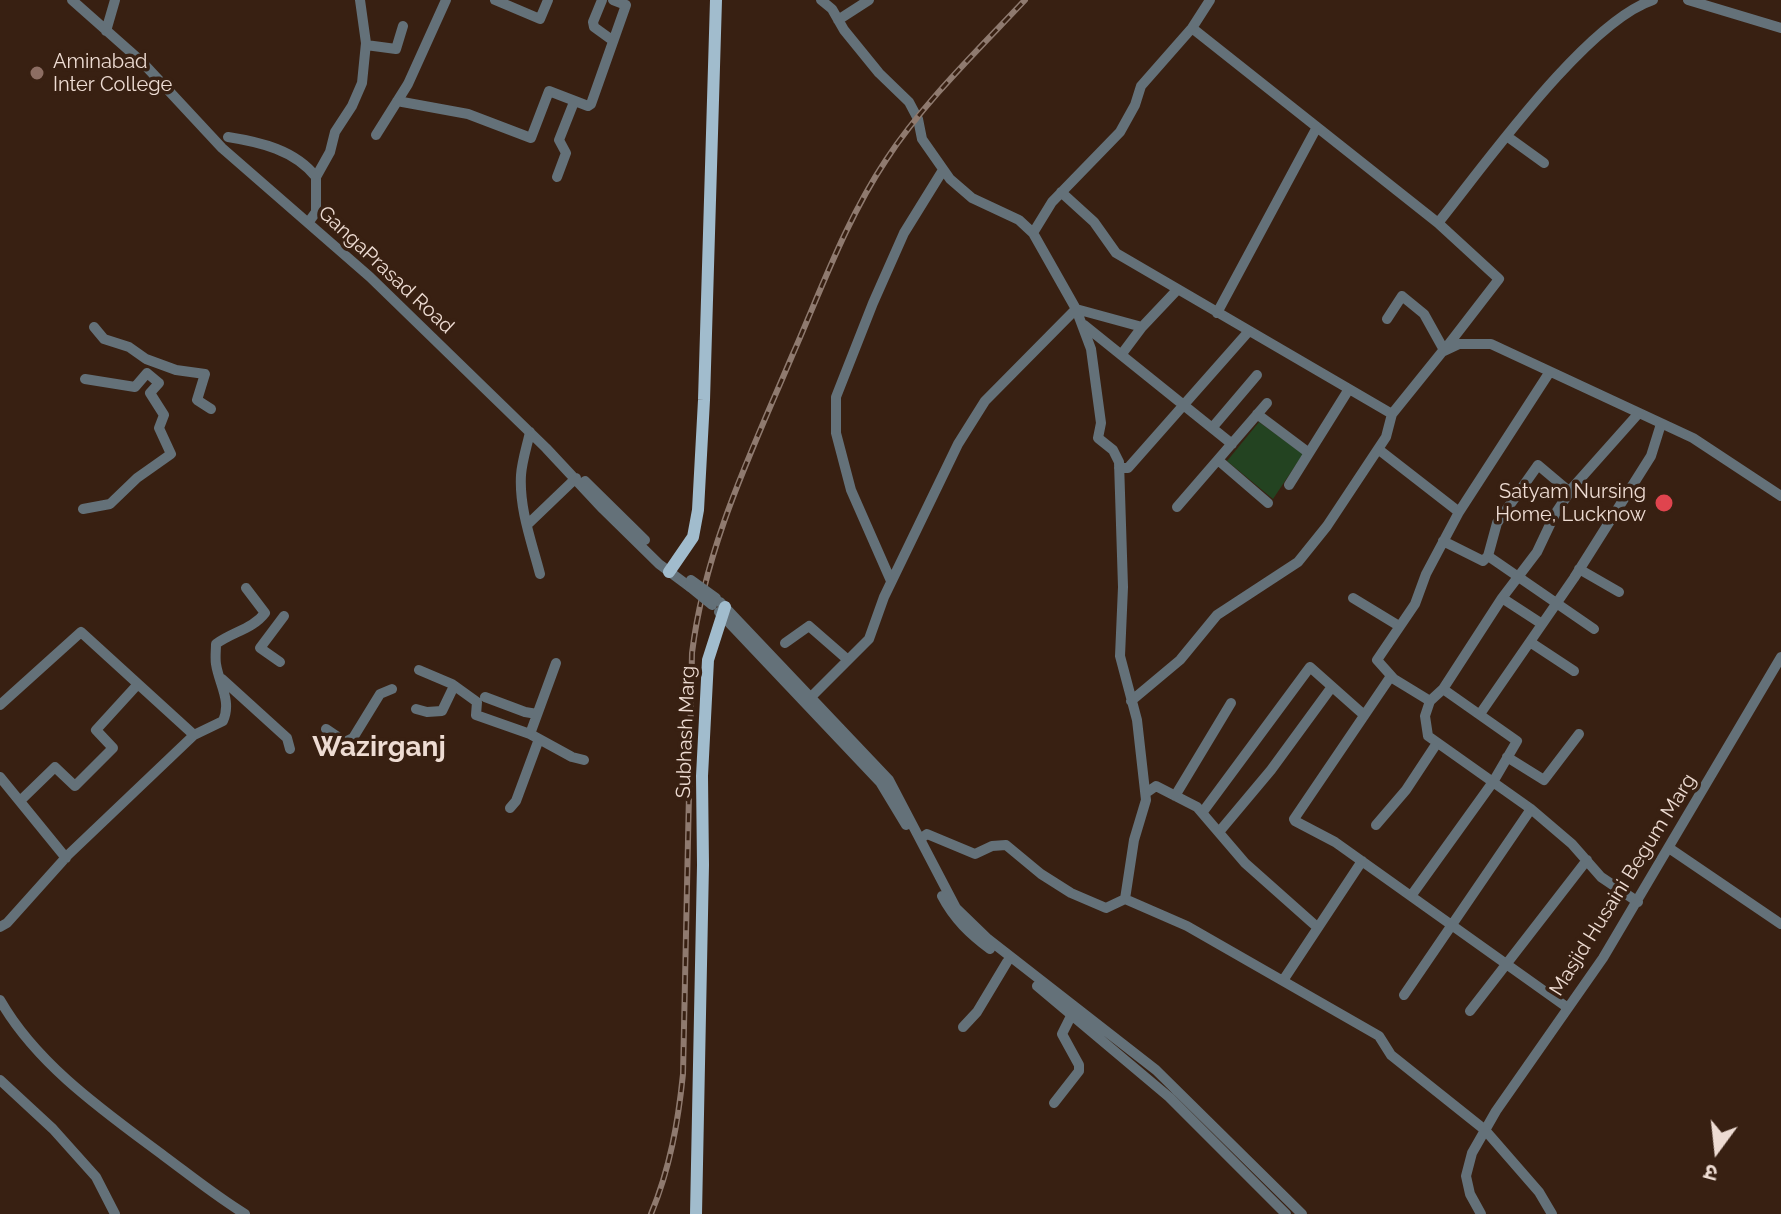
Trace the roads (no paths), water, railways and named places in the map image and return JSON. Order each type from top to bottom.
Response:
[{"type":"main road","points":[[670,569],[693,537],[698,510],[716,0]]},
{"type":"main road","name":"Subhash Marg","points":[[696,1214],[703,880],[702,776],[708,660],[719,607]]},
{"type":"street","name":"GangaPrasad Road","points":[[72,0],[142,62],[222,148],[370,277],[530,432],[576,478],[579,485],[670,569]]},
{"type":"street","points":[[106,31],[115,0]]},
{"type":"street","points":[[308,223],[316,212],[316,177],[330,152],[335,132],[362,83],[366,45],[360,0]]},
{"type":"street","points":[[376,135],[408,84],[446,0]]},
{"type":"street","points":[[495,0],[540,19],[548,0]]},
{"type":"street","points":[[602,0],[594,27],[612,40]]},
{"type":"street","points":[[397,101],[468,114],[531,138],[549,91],[574,102],[591,104],[626,5],[613,0]]},
{"type":"street","points":[[821,0],[832,9],[874,67],[909,102],[918,119],[922,139],[943,170],[972,198],[1019,220],[1033,233],[1076,309],[1091,349],[1101,423],[1098,438],[1113,450],[1119,468],[1123,587],[1120,656],[1137,720],[1146,793],[1134,840],[1125,899]]},
{"type":"street","points":[[838,20],[869,0]]},
{"type":"street","points":[[1033,233],[1052,202],[1120,132],[1135,105],[1141,86],[1192,28],[1210,0]]},
{"type":"street","points":[[1438,223],[1548,88],[1606,29],[1639,2],[1653,0]]},
{"type":"street","points":[[1688,0],[1781,28]]},
{"type":"street","points":[[366,45],[396,49],[403,26]]},
{"type":"street","points":[[1131,701],[1180,660],[1217,615],[1298,562],[1327,526],[1386,437],[1392,414],[1499,279],[1438,223],[1192,28]]},
{"type":"street","points":[[557,177],[566,153],[559,140],[574,102]]},
{"type":"street","points":[[1217,313],[1317,127]]},
{"type":"street","points":[[228,137],[267,145],[293,157],[316,177]]},
{"type":"street","points":[[1508,137],[1544,163]]},
{"type":"street","points":[[891,581],[851,490],[836,433],[836,397],[904,233],[943,170]]},
{"type":"street","points":[[1061,192],[1094,222],[1116,253],[1392,414]]},
{"type":"street","points":[[1121,355],[1177,290]]},
{"type":"street","points":[[1387,319],[1402,296],[1424,314],[1443,351]]},
{"type":"street","points":[[811,697],[869,639],[891,581],[958,444],[985,401],[1076,309]]},
{"type":"street","points":[[1076,309],[1142,327]]},
{"type":"street","points":[[1081,322],[1232,444]]},
{"type":"street","points":[[94,327],[104,339],[129,347],[153,362],[176,370],[205,374],[197,400],[211,409]]},
{"type":"street","points":[[1119,468],[1128,468],[1249,331]]},
{"type":"street","points":[[1443,351],[1459,344],[1491,344],[1693,438],[1781,496]]},
{"type":"street","points":[[85,379],[135,387],[153,362]]},
{"type":"street","points":[[83,509],[110,504],[137,478],[171,454],[159,428],[164,415],[150,393],[159,383],[147,373]]},
{"type":"street","points":[[1430,701],[1391,676],[1377,660],[1415,604],[1426,574],[1459,512],[1549,373]]},
{"type":"street","points":[[1212,428],[1257,375]]},
{"type":"street","points":[[1289,485],[1349,389]]},
{"type":"street","points":[[1177,507],[1267,403]]},
{"type":"street","points":[[1257,414],[1309,453]]},
{"type":"street","points":[[1638,414],[1570,492],[1555,514],[1537,552],[1502,598],[1443,689],[1430,701],[1425,716],[1428,736],[1531,809],[1587,860],[1601,877],[1638,902]]},
{"type":"street","points":[[1480,714],[1556,604],[1651,456],[1661,424]]},
{"type":"street","points":[[530,432],[521,474],[527,525],[540,574]]},
{"type":"street","points":[[1378,449],[1459,512]]},
{"type":"street","points":[[1218,460],[1268,503]]},
{"type":"street","points":[[1443,541],[1483,561],[1488,556],[1497,523],[1538,465],[1570,492]]},
{"type":"street","points":[[527,525],[576,478]]},
{"type":"street","points":[[1488,556],[1594,629]]},
{"type":"street","points":[[670,569],[719,607],[811,697],[889,780],[956,908],[977,929],[1156,1070],[1302,1214]]},
{"type":"street","points":[[1579,569],[1619,592]]},
{"type":"street","points":[[0,927],[66,858],[194,735],[223,721],[227,711],[222,679],[216,664],[216,644],[258,623],[265,613],[246,588]]},
{"type":"street","points":[[1353,598],[1399,626]]},
{"type":"street","points":[[1502,598],[1542,624]]},
{"type":"street","points":[[719,607],[880,782],[913,836],[949,910],[969,933],[1072,1014],[1169,1097],[1286,1214]]},
{"type":"street","points":[[280,662],[260,648],[284,616]]},
{"type":"street","points":[[258,623],[269,637]]},
{"type":"street","points":[[785,643],[809,626],[848,660]]},
{"type":"street","points":[[0,705],[81,632],[194,735]]},
{"type":"street","points":[[1530,642],[1574,671]]},
{"type":"street","name":"Masjid Husaini Begum Marg","points":[[1481,1214],[1470,1194],[1466,1176],[1472,1153],[1638,902],[1781,657]]},
{"type":"street","points":[[510,808],[516,801],[537,714],[556,663]]},
{"type":"street","points":[[1202,813],[1310,667],[1364,715]]},
{"type":"street","points":[[419,670],[454,686],[477,702],[476,715],[534,736],[572,757],[584,760]]},
{"type":"street","points":[[1391,676],[1294,819],[1335,842],[1568,1008]]},
{"type":"street","points":[[222,679],[287,738],[290,749]]},
{"type":"street","points":[[20,801],[55,767],[75,786],[113,748],[96,730],[138,684]]},
{"type":"street","points":[[416,709],[442,711],[454,686]]},
{"type":"street","points":[[1219,832],[1271,770],[1331,688]]},
{"type":"street","points":[[326,729],[345,742],[353,738],[380,694],[392,689]]},
{"type":"street","points":[[1411,896],[1493,782],[1516,739],[1443,689]]},
{"type":"street","points":[[485,697],[537,714]]},
{"type":"street","points":[[1175,796],[1231,703]]},
{"type":"street","points":[[1507,757],[1544,780],[1579,734]]},
{"type":"street","points":[[1376,825],[1406,790],[1437,743]]},
{"type":"street","points":[[0,777],[66,858]]},
{"type":"street","points":[[1146,793],[1156,786],[1197,807],[1245,863],[1317,927]]},
{"type":"street","points":[[1404,995],[1531,809]]},
{"type":"street","points":[[920,839],[927,834],[975,854],[992,846],[1006,845],[1041,874],[1071,893],[1106,908],[1125,899],[1187,926],[1284,979],[1379,1036],[1391,1055],[1485,1130],[1539,1192],[1552,1214]]},
{"type":"street","points":[[1669,848],[1781,924]]},
{"type":"street","points":[[1470,1011],[1587,860]]},
{"type":"street","points":[[1284,979],[1362,861]]},
{"type":"street","points":[[963,1027],[977,1012],[1007,962]]},
{"type":"street","points":[[0,1000],[16,1029],[60,1073],[123,1126],[245,1214]]},
{"type":"street","points":[[1054,1103],[1079,1071],[1079,1065],[1062,1034],[1072,1014]]},
{"type":"street","points":[[0,1080],[53,1129],[96,1177],[115,1214]]},
{"type":"railway","points":[[651,1214],[672,1145],[683,1074],[692,653],[707,576],[746,465],[846,231],[872,183],[901,139],[934,98],[1025,0]]},
{"type":"place","name":"Aminabad Inter College","points":[[37,73]]},
{"type":"place","name":"Satyam Nursing Home, Lucknow","points":[[1664,503]]},
{"type":"district","name":"Wazirganj","points":[[379,748]]}]
